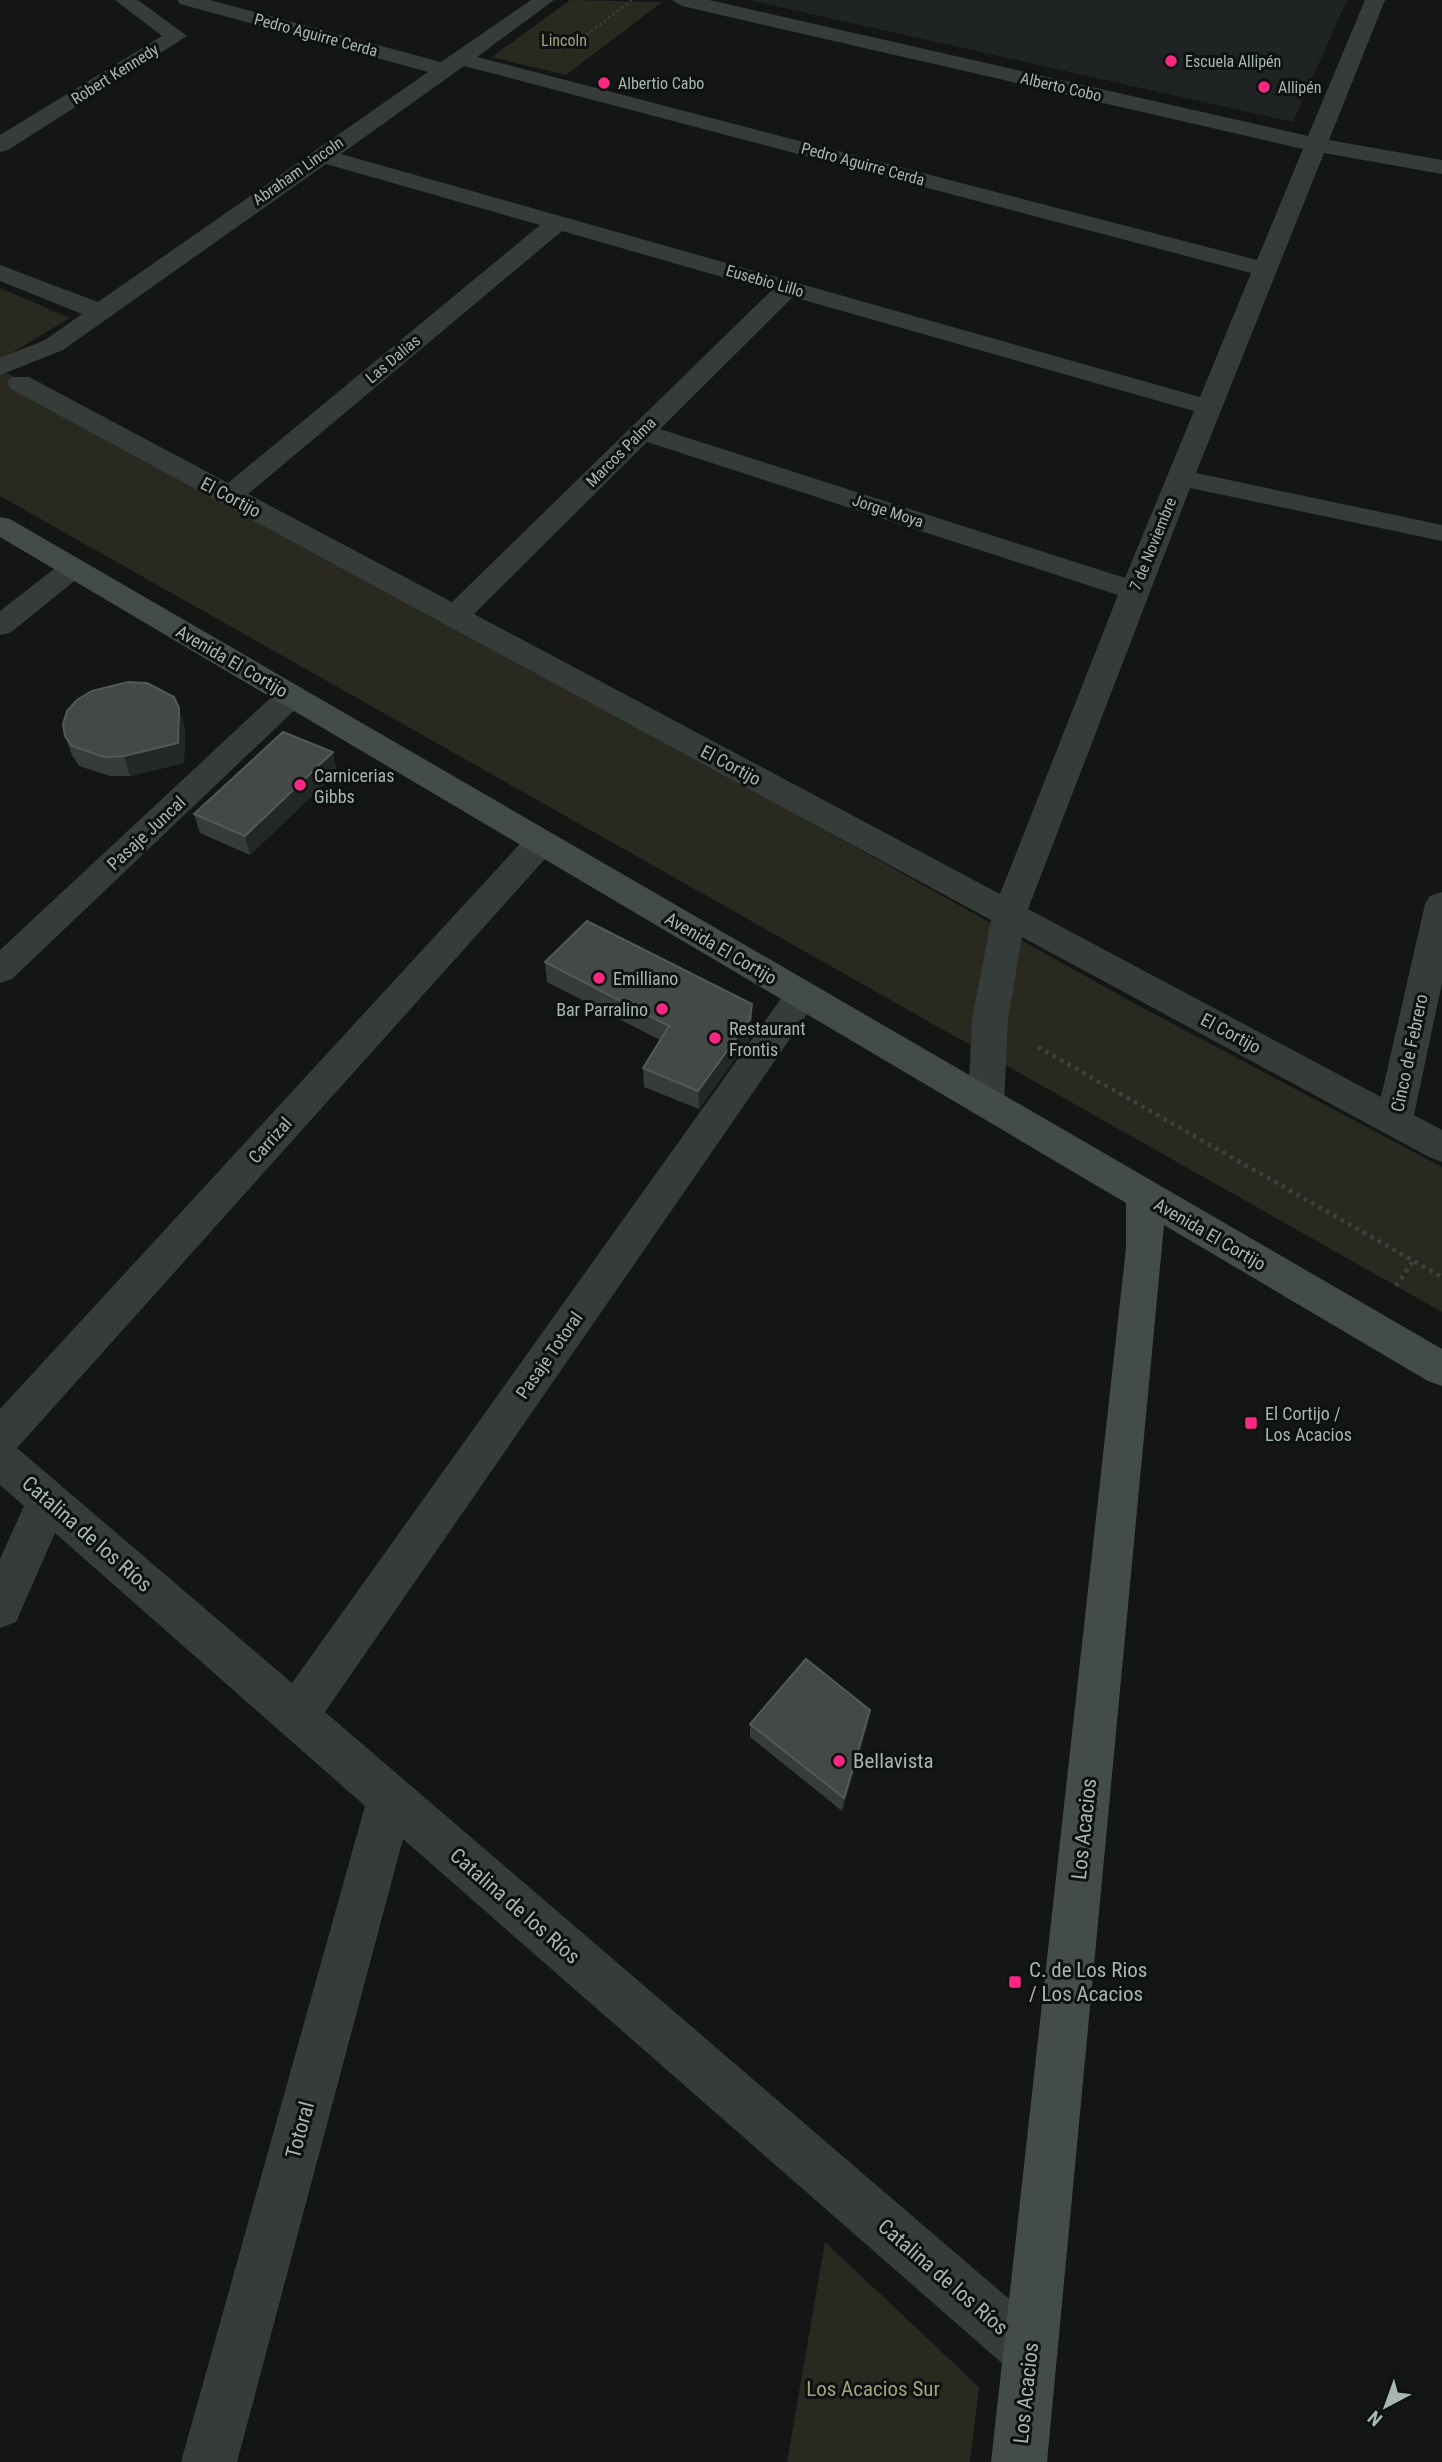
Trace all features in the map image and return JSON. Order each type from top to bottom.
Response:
[{"type":"street","name":"Robert Kennedy","points":[[0,145],[176,36],[125,0]]},
{"type":"street","name":"Pedro Aguirre Cerda","points":[[187,0],[453,64],[1265,269]]},
{"type":"street","name":"Abraham Lincoln","points":[[9,383],[54,345],[100,312],[544,0]]},
{"type":"street","name":"Alberto Cobo","points":[[682,0],[1316,145],[1442,167]]},
{"type":"street","name":"7 de Noviembre","points":[[986,1103],[990,1020],[1009,915],[1134,591],[1375,0]]},
{"type":"street","name":"Eusebio Lillo","points":[[321,155],[1208,407]]},
{"type":"street","name":"Las Dalias","points":[[229,496],[558,222]]},
{"type":"street","points":[[0,272],[100,312]]},
{"type":"street","name":"Marcos Palma","points":[[454,617],[788,288]]},
{"type":"street","name":"El Cortijo","points":[[9,383],[229,496],[1442,1147]]},
{"type":"street","name":"Jorge Moya","points":[[642,432],[1134,591]]},
{"type":"street","points":[[1180,478],[1442,533]]},
{"type":"street","name":"Avenida El Cortijo","points":[[0,525],[1442,1370]]},
{"type":"street","points":[[0,626],[73,568]]},
{"type":"street","name":"Pasaje Juncal","points":[[0,970],[291,696]]},
{"type":"street","name":"Carrizal","points":[[0,1438],[541,842]]},
{"type":"street","name":"Cinco de Febrero","points":[[1394,1121],[1442,904]]},
{"type":"street","name":"Pasaje Totoral","points":[[296,1716],[802,995]]},
{"type":"street","name":"Los Acacios","points":[[1019,2462],[1144,1261],[1145,1196]]},
{"type":"street","name":"Catalina de los Ríos","points":[[0,1459],[1031,2353]]},
{"type":"street","points":[[0,1608],[48,1500]]},
{"type":"street","name":"Totoral","points":[[209,2462],[391,1798]]},
{"type":"path","points":[[568,49],[632,0]]},
{"type":"path","points":[[990,1020],[1442,1277]]},
{"type":"shaded area","name":"Escuela Allipén","points":[[749,0],[1347,0],[1293,122]]},
{"type":"green space","name":"Lincoln","points":[[570,0],[662,2],[566,75],[492,57]]},
{"type":"green space","points":[[0,288],[70,318],[0,360]]},
{"type":"green space","points":[[0,369],[1132,1002],[1442,1167],[1442,1312],[0,496]]},
{"type":"green space","name":"Los Acacios Sur","points":[[825,2242],[979,2387],[970,2462],[787,2462]]},
{"type":"building","points":[[128,682],[147,683],[174,697],[179,708],[178,743],[124,756],[104,757],[72,746],[65,736],[63,724],[67,711],[77,700],[92,691]]},
{"type":"building","points":[[283,732],[333,752],[245,836],[194,814]]},
{"type":"building","points":[[587,921],[752,1004],[750,1019],[698,1091],[643,1068],[669,1026],[545,962]]},
{"type":"building","points":[[806,1659],[870,1710],[844,1798],[750,1724]]},
{"type":"place","name":"Escuela Allipén","points":[[1171,61]]},
{"type":"place","name":"Albertio Cabo","points":[[604,83]]},
{"type":"place","name":"Allipén","points":[[1264,87]]},
{"type":"place","name":"Carnicerias Gibbs","points":[[300,785]]},
{"type":"place","name":"Emilliano","points":[[599,978]]},
{"type":"place","name":"Bar Parralino","points":[[662,1009]]},
{"type":"place","name":"Restaurant Frontis","points":[[715,1038]]},
{"type":"place","name":"El Cortijo / Los Acacios","points":[[1251,1423]]},
{"type":"place","name":"Bellavista","points":[[839,1761]]},
{"type":"place","name":"C. de Los Rios / Los Acacios","points":[[1015,1982]]}]
